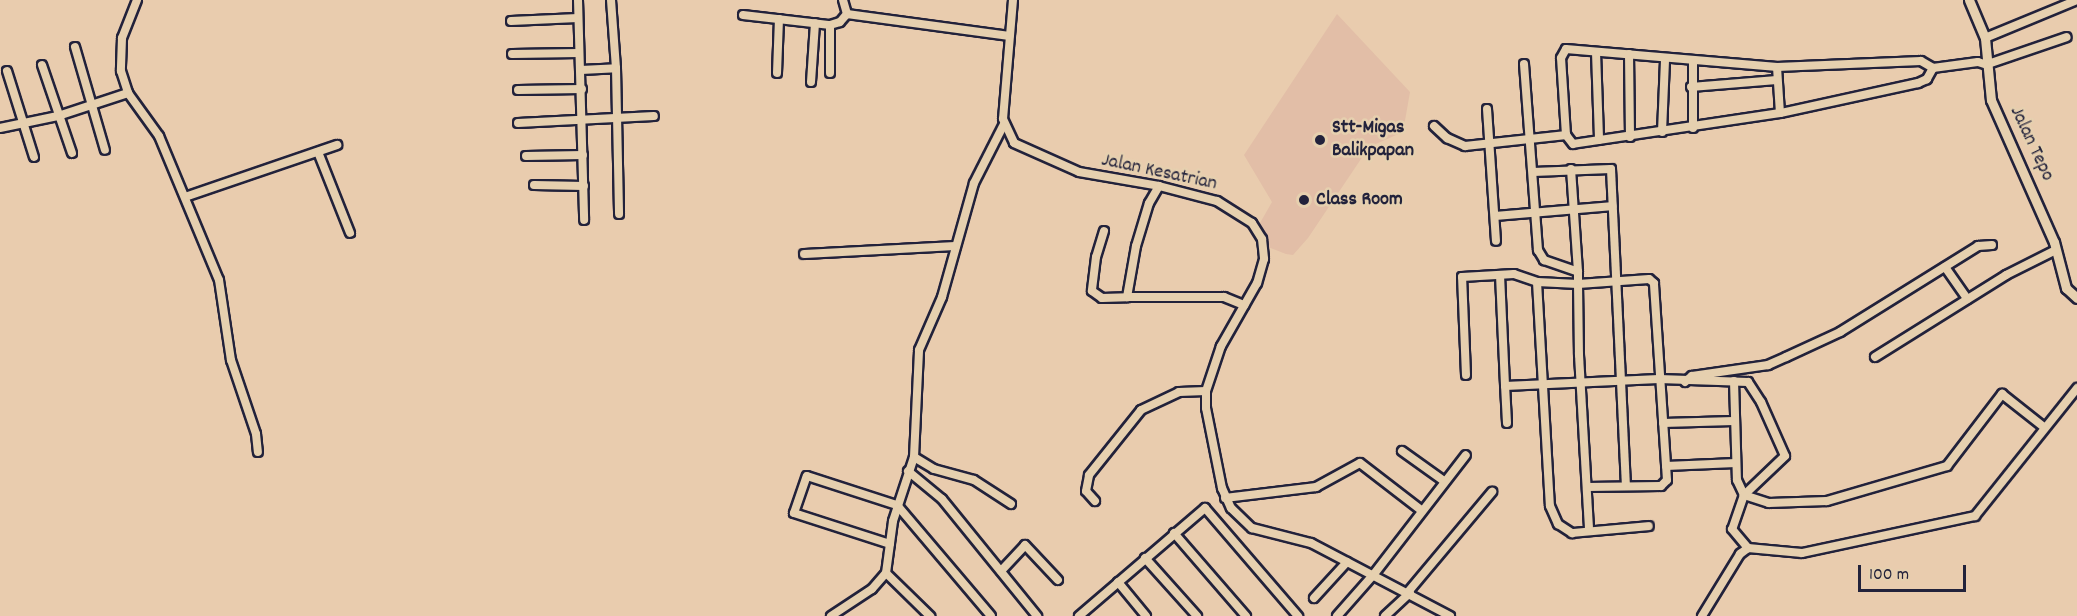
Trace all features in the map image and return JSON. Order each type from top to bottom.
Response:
[{"type":"street","points":[[137,0],[119,53],[128,93],[159,136],[219,280],[231,360],[256,434],[258,452]]},
{"type":"street","points":[[578,0],[584,220]]},
{"type":"street","points":[[611,0],[616,68],[619,214]]},
{"type":"street","points":[[843,0],[847,14]]},
{"type":"street","points":[[831,616],[872,589],[886,573],[897,505],[914,457],[917,359],[942,297],[974,183],[1004,124],[1013,0]]},
{"type":"street","name":"Jalan Tepo","points":[[1969,0],[1985,38],[1991,100],[2056,250],[2066,288],[2077,298]]},
{"type":"street","points":[[1985,38],[2077,0]]},
{"type":"street","points":[[743,15],[830,25],[840,22],[847,14]]},
{"type":"street","points":[[847,14],[1010,36]]},
{"type":"street","points":[[511,21],[578,18]]},
{"type":"street","points":[[777,73],[779,19]]},
{"type":"street","points":[[811,82],[815,23]]},
{"type":"street","points":[[830,25],[830,73]]},
{"type":"street","points":[[1933,68],[1927,79],[1918,83],[1780,113],[1630,137],[1569,143],[1566,135],[1562,53],[1566,49],[1777,67],[1921,61],[1933,68],[1978,62],[1987,64],[2067,37]]},
{"type":"street","points":[[75,47],[105,150]]},
{"type":"street","points":[[1596,52],[1599,140]]},
{"type":"street","points":[[512,54],[579,53]]},
{"type":"street","points":[[1629,54],[1630,137]]},
{"type":"street","points":[[1662,132],[1665,59]]},
{"type":"street","points":[[1693,60],[1691,87],[1693,128]]},
{"type":"street","points":[[1524,64],[1540,256],[1578,272]]},
{"type":"street","points":[[42,65],[72,153]]},
{"type":"street","points":[[1777,67],[1780,113]]},
{"type":"street","points":[[581,70],[616,68]]},
{"type":"street","points":[[7,71],[34,157]]},
{"type":"street","points":[[1691,87],[1777,80]]},
{"type":"street","points":[[518,90],[582,88]]},
{"type":"street","points":[[0,128],[58,116],[128,93]]},
{"type":"street","points":[[1487,109],[1496,241]]},
{"type":"street","points":[[518,123],[654,116]]},
{"type":"street","name":"Jalan Kesatrian","points":[[1004,124],[1010,139],[1020,148],[1051,162],[1098,177],[1160,186],[1227,206],[1257,229],[1264,259],[1257,283],[1221,346],[1206,391],[1206,408],[1225,498]]},
{"type":"street","points":[[1434,126],[1460,144],[1566,135]]},
{"type":"street","points":[[185,197],[337,145]]},
{"type":"street","points":[[318,152],[350,233]]},
{"type":"street","points":[[526,156],[583,155]]},
{"type":"street","points":[[1533,172],[1611,168],[1626,486]]},
{"type":"street","points":[[1571,169],[1578,272],[1589,531]]},
{"type":"street","points":[[534,185],[584,186]]},
{"type":"street","points":[[1127,297],[1136,246],[1149,203],[1160,186]]},
{"type":"street","points":[[1496,216],[1612,206]]},
{"type":"street","points":[[1104,231],[1096,257],[1092,291],[1102,298],[1224,297],[1244,305]]},
{"type":"street","points":[[1685,382],[1692,376],[1768,365],[1786,357],[1840,332],[1978,246],[1992,244]]},
{"type":"street","points":[[804,254],[956,246]]},
{"type":"street","points":[[1875,357],[1967,298],[2056,250]]},
{"type":"street","points":[[1945,267],[1967,298]]},
{"type":"street","points":[[1466,375],[1461,279],[1469,275],[1519,275],[1538,282],[1578,284],[1647,279],[1654,283],[1666,466],[1665,484],[1587,487]]},
{"type":"street","points":[[1500,275],[1507,423]]},
{"type":"street","points":[[1538,282],[1541,386],[1548,491],[1554,518],[1572,533],[1648,526]]},
{"type":"street","points":[[1505,386],[1659,379],[1685,382],[1734,381],[1752,385],[1785,456],[1744,495],[1731,525],[1748,548]]},
{"type":"street","points":[[1734,381],[1736,463],[1744,495]]},
{"type":"street","points":[[1702,616],[1740,554],[1748,548],[1810,552],[1975,516],[2024,458],[2044,427],[2077,388]]},
{"type":"street","points":[[1095,501],[1086,491],[1089,475],[1141,410],[1179,392],[1206,391]]},
{"type":"street","points":[[1744,495],[1779,504],[1827,501],[1944,467],[2002,394],[2044,427]]},
{"type":"street","points":[[1663,423],[1734,421]]},
{"type":"street","points":[[1402,451],[1444,481]]},
{"type":"street","points":[[1336,616],[1374,574],[1420,510],[1466,455]]},
{"type":"street","points":[[914,457],[934,469],[974,480],[1011,504]]},
{"type":"street","points":[[1225,498],[1316,488],[1360,463],[1420,510]]},
{"type":"street","points":[[1666,466],[1736,463]]},
{"type":"street","points":[[908,471],[942,500],[1037,616]]},
{"type":"street","points":[[890,544],[794,513],[807,476],[897,505],[991,616]]},
{"type":"street","points":[[1385,616],[1409,592],[1492,492]]},
{"type":"street","points":[[1225,498],[1252,528],[1301,539],[1409,592],[1437,613],[1450,616]]},
{"type":"street","points":[[1079,616],[1205,508],[1298,616]]},
{"type":"street","points":[[1174,533],[1246,616]]},
{"type":"street","points":[[1001,571],[1025,545],[1058,580]]},
{"type":"street","points":[[1145,558],[1197,616]]},
{"type":"street","points":[[1314,598],[1347,562]]},
{"type":"street","points":[[886,573],[930,616]]},
{"type":"street","points":[[1118,582],[1146,616]]},
{"type":"shaded area","name":"Stt-Migas Balikpapan","points":[[1337,14],[1410,92],[1403,132],[1369,147],[1308,238],[1293,255],[1286,254],[1268,247],[1260,223],[1272,202],[1244,155]]},
{"type":"place","name":"Stt-Migas Balikpapan","points":[[1320,140]]},
{"type":"place","name":"Class Room","points":[[1304,200]]}]
